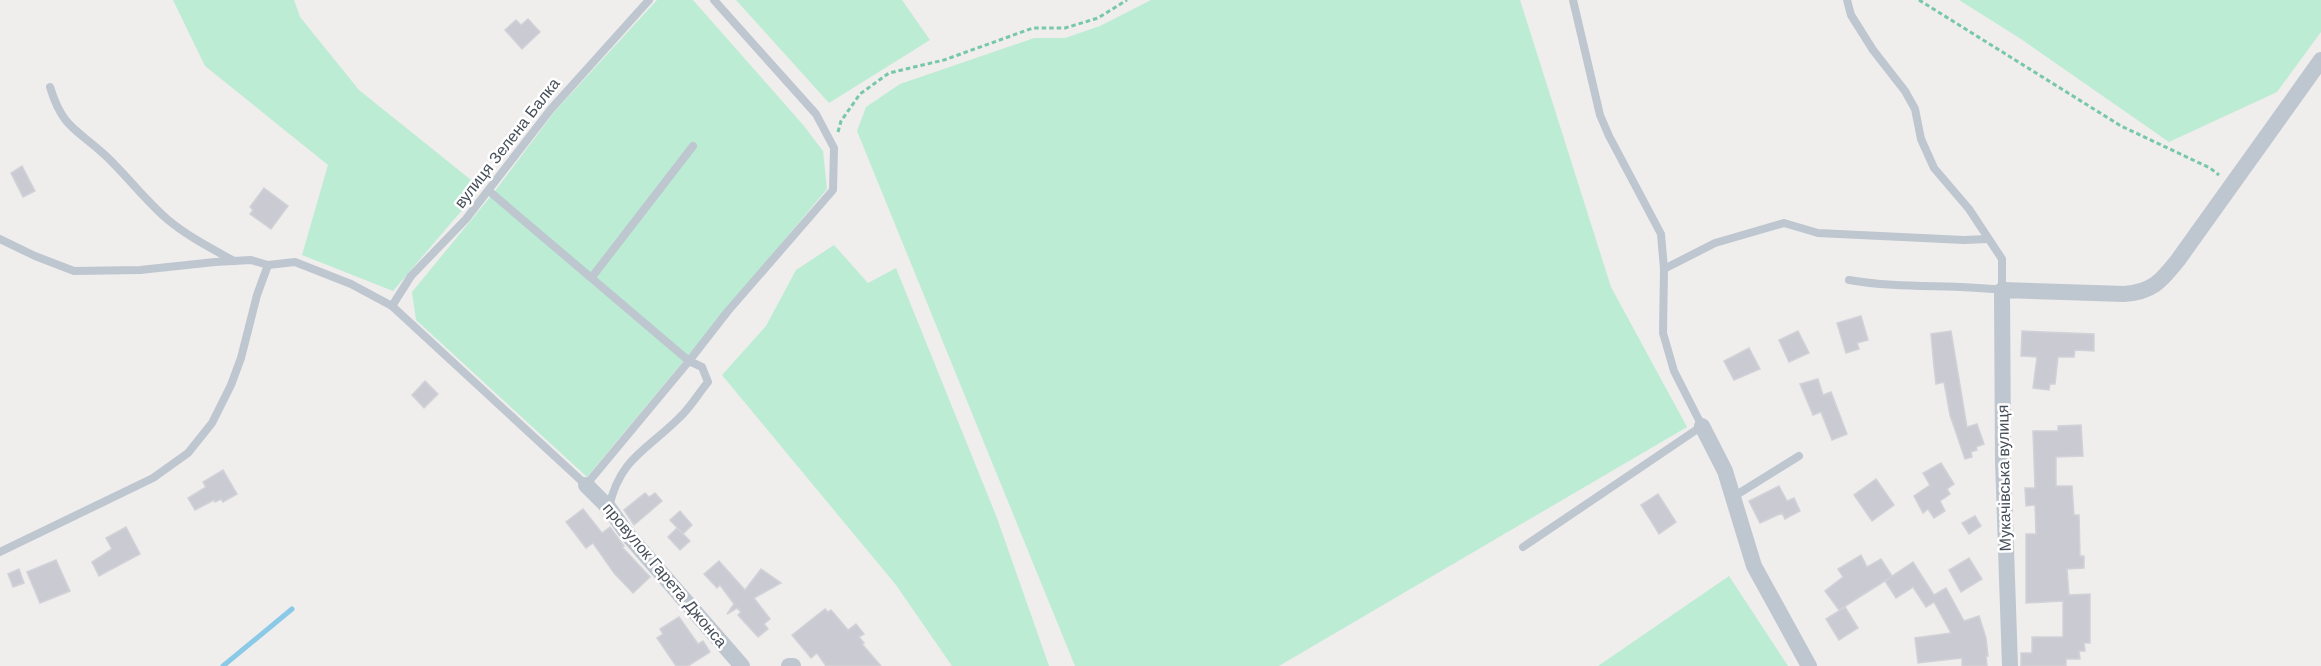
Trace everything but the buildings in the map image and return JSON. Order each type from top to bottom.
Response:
[{"type":"street","points":[[2002,290],[2139,293],[2159,284],[2321,60]]},
{"type":"street","name":"Мукачівська вулиця","points":[[2002,290],[2003,461],[2010,666]]},
{"type":"street","points":[[1702,426],[1725,471],[1754,566],[1809,666]]},
{"type":"street","name":"провулок Гарета Джонса","points":[[586,485],[609,508],[628,535],[742,666]]},
{"type":"lane","name":"вулиця Зелена Балка","points":[[392,306],[411,276],[466,219],[551,109],[649,0]]},
{"type":"lane","points":[[0,239],[74,271],[140,270],[251,260],[268,265],[295,262],[351,284],[392,306],[586,485],[689,361],[728,310],[833,190],[834,148],[816,114],[714,0]]},
{"type":"lane","points":[[1523,547],[1702,426],[1674,371],[1664,333],[1664,269],[1661,234],[1600,116],[1573,0]]},
{"type":"lane","points":[[1846,0],[1851,15],[1873,50],[1905,91],[1915,109],[1921,139],[1934,168],[1969,209],[2002,259],[2002,290],[1972,286],[1874,284],[1849,280]]},
{"type":"lane","points":[[50,87],[57,108],[68,126],[105,156],[167,219],[234,261]]},
{"type":"lane","points":[[592,277],[693,146]]},
{"type":"lane","points":[[489,191],[689,361],[702,367],[708,382],[680,418],[625,468],[614,486],[609,508]]},
{"type":"lane","points":[[1664,269],[1715,243],[1784,223],[1818,233],[1964,240],[1988,239]]},
{"type":"lane","points":[[0,552],[153,478],[188,453],[212,423],[231,385],[268,265]]},
{"type":"lane","points":[[1733,497],[1799,456]]},
{"type":"path","points":[[834,148],[841,122],[860,94],[890,73],[944,60],[1032,28],[1065,28],[1076,25],[1098,18],[1127,0]]},
{"type":"path","points":[[1919,0],[2121,126],[2210,168],[2232,186]]},
{"type":"green space","points":[[173,0],[294,0],[300,17],[359,90],[481,188],[393,291],[302,255],[328,165],[205,66]]},
{"type":"green space","points":[[657,0],[693,0],[804,126],[823,151],[827,189],[587,477],[416,320],[412,292],[495,191],[555,111]]},
{"type":"green space","points":[[736,0],[902,0],[930,40],[829,103]]},
{"type":"green space","points":[[1151,0],[1520,0],[1611,287],[1687,427],[1279,666],[1075,666],[857,131],[866,107],[900,84],[1034,38],[1065,38],[1100,26]]},
{"type":"green space","points":[[1959,0],[2321,0],[2321,32],[2277,92],[2169,142],[2021,39]]},
{"type":"green space","points":[[834,245],[868,283],[896,268],[997,518],[1049,666],[952,666],[896,585],[722,375],[766,326],[796,270]]},
{"type":"green space","points":[[1729,576],[1788,666],[1598,666]]},
{"type":"waterway","points":[[223,666],[292,609]]}]
